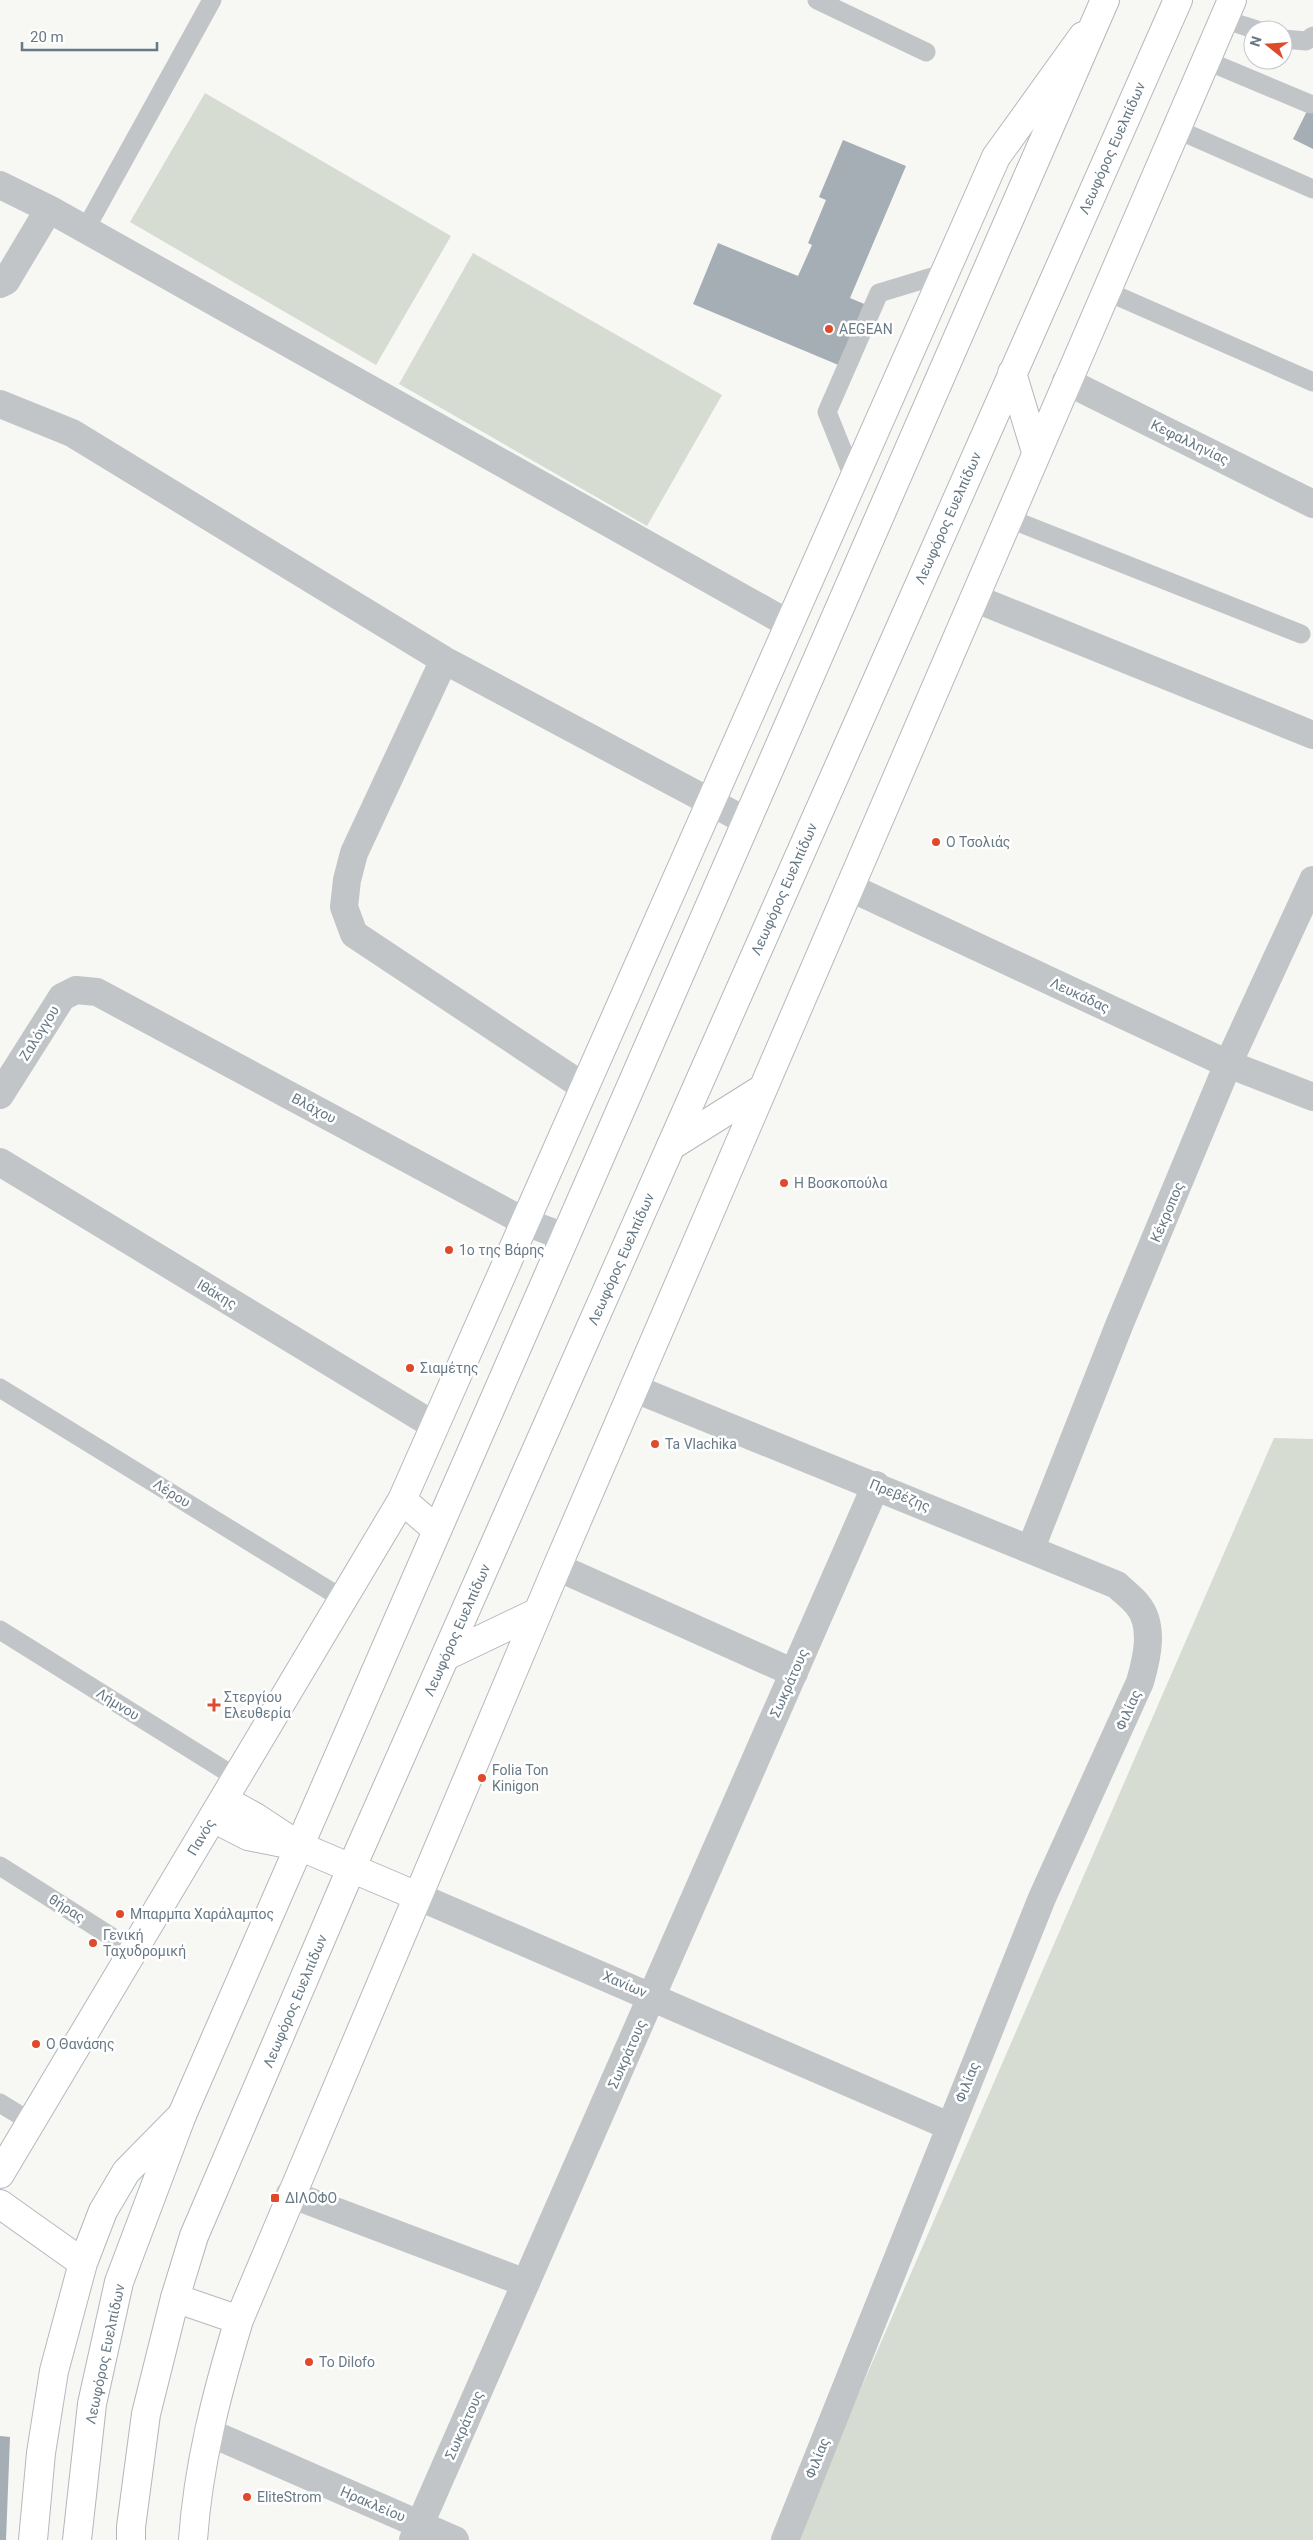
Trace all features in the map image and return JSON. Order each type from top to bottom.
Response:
[{"type":"street","name":"Λεωφόρος Ευελπίδων","points":[[131,2540],[131,2526],[146,2414],[175,2298],[194,2236],[351,1869],[1178,0]]},
{"type":"street","name":"Λεωφόρος Ευελπίδων","points":[[77,2540],[92,2404],[119,2282],[182,2115],[1103,5]]},
{"type":"street","name":"Πανός","points":[[0,2174],[402,1500],[996,157],[1103,5]]},
{"type":"street","points":[[193,2540],[195,2500],[208,2432],[239,2320],[290,2194],[633,1388],[1066,381],[1228,10]]},
{"type":"street","points":[[0,185],[49,209],[790,624]]},
{"type":"street","points":[[0,284],[6,281],[49,209]]},
{"type":"street","points":[[1012,373],[1036,452]]},
{"type":"street","name":"Κεφαλληνίας","points":[[1066,381],[1313,504]]},
{"type":"street","points":[[0,404],[72,433],[444,660],[746,821]]},
{"type":"street","points":[[974,598],[1313,735]]},
{"type":"street","points":[[444,660],[354,853],[347,880],[344,907],[354,934],[584,1087]]},
{"type":"street","name":"Κέκροπος","points":[[1031,1548],[1120,1323],[1228,1064],[1313,880]]},
{"type":"street","name":"Λευκάδας","points":[[849,887],[1228,1064],[1313,1097]]},
{"type":"street","name":"Βλάχου","points":[[62,996],[76,990],[97,992],[525,1222],[565,1237]]},
{"type":"street","name":"Ζαλόγγου","points":[[0,1095],[62,996]]},
{"type":"street","points":[[670,1146],[762,1089]]},
{"type":"street","name":"Ιθάκης","points":[[0,1162],[435,1426]]},
{"type":"street","name":"Πρεβέζης","points":[[633,1388],[1031,1548],[1117,1585],[1138,1605],[1147,1626]]},
{"type":"street","name":"Σωκράτους","points":[[416,2532],[876,1485]]},
{"type":"street","points":[[402,1500],[437,1530]]},
{"type":"street","points":[[557,1567],[794,1673]]},
{"type":"street","points":[[446,1656],[538,1612]]},
{"type":"street","name":"Φιλίας","points":[[785,2540],[949,2126],[1042,1898],[1140,1682],[1148,1655],[1147,1626]]},
{"type":"street","name":"Χανίων","points":[[224,1798],[248,1836],[299,1846],[652,1996],[949,2126]]},
{"type":"street","points":[[33,2540],[42,2453],[54,2371],[83,2263],[103,2211],[126,2172],[182,2115]]},
{"type":"street","points":[[290,2194],[526,2283]]},
{"type":"street","points":[[0,2204],[83,2263]]},
{"type":"street","points":[[175,2298],[239,2320]]},
{"type":"street","name":"Ηρακλείου","points":[[208,2432],[416,2532],[456,2540]]},
{"type":"lane","points":[[85,230],[212,0]]},
{"type":"lane","points":[[817,0],[926,52]]},
{"type":"lane","points":[[1228,10],[1243,20]]},
{"type":"lane","points":[[1293,40],[1306,41],[1313,36]]},
{"type":"lane","points":[[1205,60],[1310,104]]},
{"type":"lane","points":[[1176,129],[1313,189]]},
{"type":"lane","points":[[854,479],[828,412],[879,294],[945,273]]},
{"type":"lane","points":[[1106,292],[1313,382]]},
{"type":"lane","points":[[1008,518],[1301,634]]},
{"type":"lane","name":"Λέρου","points":[[0,1388],[343,1599]]},
{"type":"lane","name":"Λήμνου","points":[[0,1630],[224,1798]]},
{"type":"lane","name":"θήρας","points":[[0,1866],[134,1951]]},
{"type":"lane","points":[[0,2102],[31,2122]]},
{"type":"shaded area","points":[[205,93],[451,236],[376,365],[130,222]]},
{"type":"shaded area","points":[[473,253],[722,395],[647,526],[399,384]]},
{"type":"shaded area","points":[[1274,1438],[1313,1439],[1313,2540],[795,2540]]},
{"type":"building","points":[[1313,99],[1313,149],[1293,139]]},
{"type":"building","points":[[843,140],[906,166],[850,298],[874,308],[848,369],[693,304],[718,243],[798,276],[812,245],[808,243],[826,200],[819,197]]},
{"type":"building","points":[[0,2436],[10,2437],[6,2540],[0,2540]]},
{"type":"place","name":"AEGEAN","points":[[829,329]]},
{"type":"place","name":"Ο Τσολιάς","points":[[936,842]]},
{"type":"place","name":"Η Βοσκοπούλα","points":[[784,1183]]},
{"type":"place","name":"1ο της Βάρης","points":[[449,1250]]},
{"type":"place","name":"Σιαμέτης","points":[[410,1368]]},
{"type":"place","name":"Ta Vlachika","points":[[655,1444]]},
{"type":"place","name":"Στεργίου Ελευθερία","points":[[214,1705]]},
{"type":"place","name":"Folia Ton Kinigon","points":[[482,1778]]},
{"type":"place","name":"Μπαρμπα Χαράλαμπος","points":[[120,1914]]},
{"type":"place","name":"Γενική Ταχυδρομική","points":[[93,1943]]},
{"type":"place","name":"O Θανάσης","points":[[36,2044]]},
{"type":"place","name":"ΔΙΛΟΦΟ","points":[[275,2198]]},
{"type":"place","name":"To Dilofo","points":[[309,2362]]},
{"type":"place","name":"EliteStrom","points":[[247,2497]]}]
